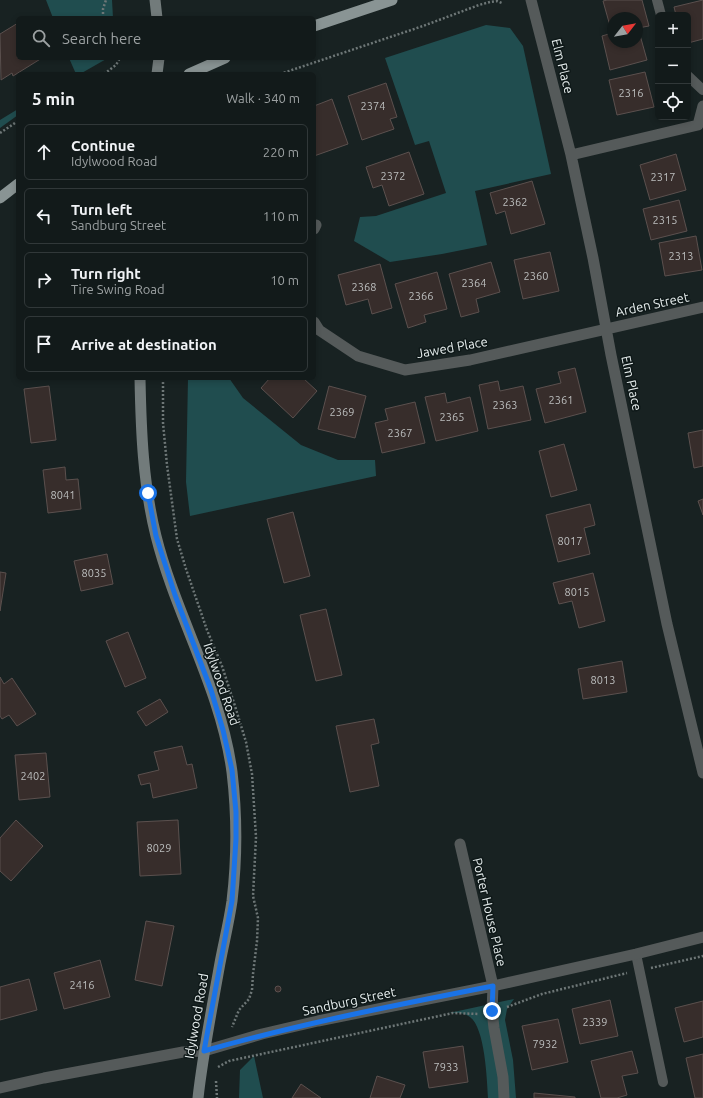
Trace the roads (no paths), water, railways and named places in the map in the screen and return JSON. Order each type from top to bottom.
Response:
[{"type":"main road","points":[[155,0],[156,16]]},
{"type":"main road","points":[[316,25],[371,3],[392,0]]},
{"type":"main road","points":[[157,72],[159,60]]},
{"type":"main road","points":[[194,72],[220,60]]},
{"type":"main road","points":[[0,198],[16,186]]},
{"type":"main road","name":"Idylwood Road","points":[[140,380],[142,437],[148,493],[156,536],[175,595],[211,690],[223,730],[232,770],[236,812],[236,839],[232,901],[204,1051],[198,1098]]},
{"type":"street","name":"Elm Place","points":[[531,0],[571,155],[668,624],[703,773]]},
{"type":"street","points":[[571,155],[700,127],[703,106]]},
{"type":"street","name":"Arden Street","points":[[607,328],[703,307]]},
{"type":"street","name":"Jawed Place","points":[[316,325],[319,330],[358,356],[405,370],[470,360],[607,328]]},
{"type":"street","name":"Porter House Place","points":[[460,844],[493,986],[492,1011],[503,1077],[504,1098]]},
{"type":"street","name":"Sandburg Street","points":[[0,1088],[44,1078],[175,1054],[204,1051],[262,1034],[318,1021],[493,986],[636,954],[703,937]]},
{"type":"lane","points":[[657,0],[660,12]]},
{"type":"lane","points":[[691,79],[703,90]]},
{"type":"lane","points":[[636,954],[663,1082]]}]
